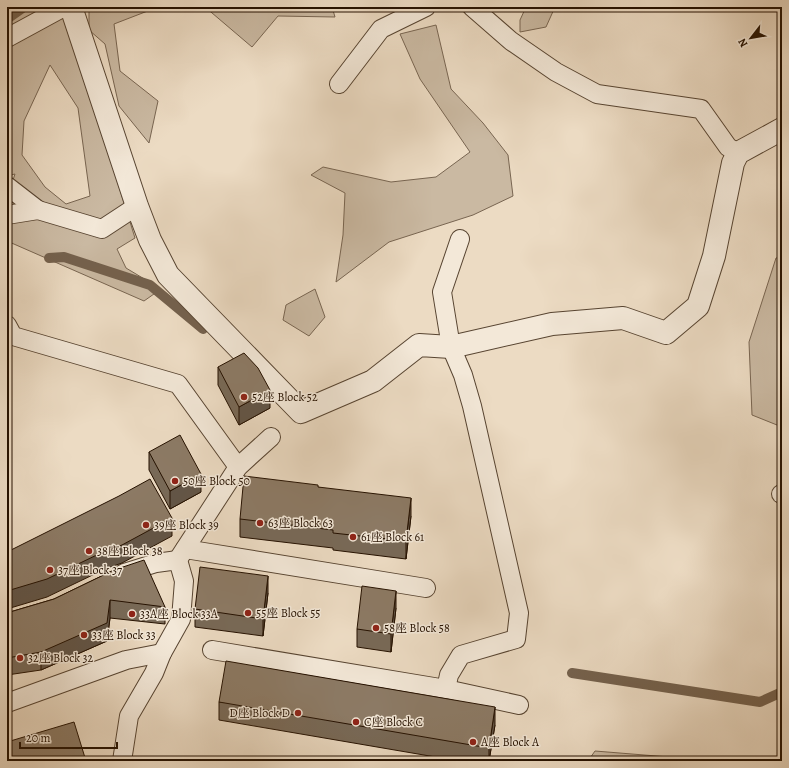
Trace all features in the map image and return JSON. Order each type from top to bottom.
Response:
[{"type":"street","points":[[71,7],[137,206],[150,240],[168,275],[302,412],[374,381],[419,345],[451,347],[552,324],[623,318],[666,333],[698,306],[714,256],[733,163],[738,153],[782,129]]},
{"type":"lane","points":[[7,38],[64,7]]},
{"type":"lane","points":[[339,84],[382,29],[426,7]]},
{"type":"lane","points":[[472,7],[511,41],[556,72],[597,94],[701,109],[728,147],[738,153]]},
{"type":"lane","points":[[7,186],[38,210],[102,229],[137,206]]},
{"type":"lane","points":[[7,215],[38,210]]},
{"type":"lane","points":[[446,690],[449,675],[461,655],[516,640],[519,613],[472,406],[463,374],[451,347],[442,292],[460,238]]},
{"type":"lane","points":[[7,325],[13,336],[178,384],[238,468]]},
{"type":"lane","points":[[122,761],[129,716],[154,673],[162,653],[181,619],[184,581],[182,555],[238,468],[271,437]]},
{"type":"lane","points":[[110,578],[182,555],[426,588]]},
{"type":"lane","points":[[212,650],[446,690],[519,705]]},
{"type":"lane","points":[[7,703],[126,660],[162,653]]},
{"type":"shaded area","points":[[7,7],[58,7],[68,23],[135,238],[117,249],[126,268],[161,289],[144,301],[7,241],[7,198],[15,174],[7,176]],"holes":[[[50,65],[78,108],[90,196],[66,204],[45,187],[22,155],[24,121]]]},
{"type":"shaded area","points":[[92,7],[158,7],[114,24],[120,71],[158,101],[149,143],[119,106],[105,44],[89,30],[89,9]]},
{"type":"shaded area","points":[[205,7],[332,7],[335,17],[278,16],[252,47]]},
{"type":"shaded area","points":[[526,7],[555,7],[546,27],[520,32],[520,20]]},
{"type":"shaded area","points":[[436,25],[451,89],[483,123],[508,155],[513,196],[473,215],[389,242],[336,282],[343,235],[345,193],[311,175],[323,167],[391,182],[436,177],[470,152],[420,79],[400,34]]},
{"type":"shaded area","points":[[782,257],[782,427],[752,415],[749,342],[776,258]]},
{"type":"shaded area","points":[[315,289],[325,317],[309,336],[283,320],[286,305]]},
{"type":"shaded area","points":[[595,751],[718,761],[588,761]]},
{"type":"building","points":[[244,353],[258,368],[270,390],[239,407],[218,367]]},
{"type":"building","points":[[180,435],[201,474],[170,491],[149,452]]},
{"type":"building","points":[[244,476],[318,485],[318,487],[411,498],[406,541],[333,533],[333,530],[240,519]]},
{"type":"building","points":[[150,479],[172,518],[122,545],[105,551],[47,579],[7,591],[7,552]]},
{"type":"building","points":[[144,560],[165,607],[110,600],[107,623],[41,652],[7,658],[7,612],[54,599],[114,570]]},
{"type":"building","points":[[200,567],[268,576],[263,619],[195,609]]},
{"type":"building","points":[[362,586],[396,591],[391,634],[357,629]]},
{"type":"building","points":[[226,661],[495,707],[489,748],[219,702]]},
{"type":"building","points":[[74,722],[86,761],[7,761],[7,742]]},
{"type":"waterway","points":[[7,19],[24,7]]},
{"type":"waterway","points":[[49,258],[64,257],[150,285],[203,329]]},
{"type":"waterway","points":[[572,673],[760,702],[782,692]]},
{"type":"place","name":"52座 Block 52","points":[[244,397]]},
{"type":"place","name":"50座 Block 50","points":[[175,481]]},
{"type":"place","name":"63座 Block 63","points":[[260,523]]},
{"type":"place","name":"39座 Block 39","points":[[146,525]]},
{"type":"place","name":"61座 Block 61","points":[[353,537]]},
{"type":"place","name":"38座 Block 38","points":[[89,551]]},
{"type":"place","name":"37座 Block 37","points":[[50,570]]},
{"type":"place","name":"55座 Block 55","points":[[248,613]]},
{"type":"place","name":"33A座 Block 33A","points":[[132,614]]},
{"type":"place","name":"58座 Block 58","points":[[376,628]]},
{"type":"place","name":"33座 Block 33","points":[[84,635]]},
{"type":"place","name":"32座 Block 32","points":[[20,658]]},
{"type":"place","name":"D座 Block D","points":[[298,713]]},
{"type":"place","name":"C座 Block C","points":[[356,722]]},
{"type":"place","name":"A座 Block A","points":[[473,742]]}]
